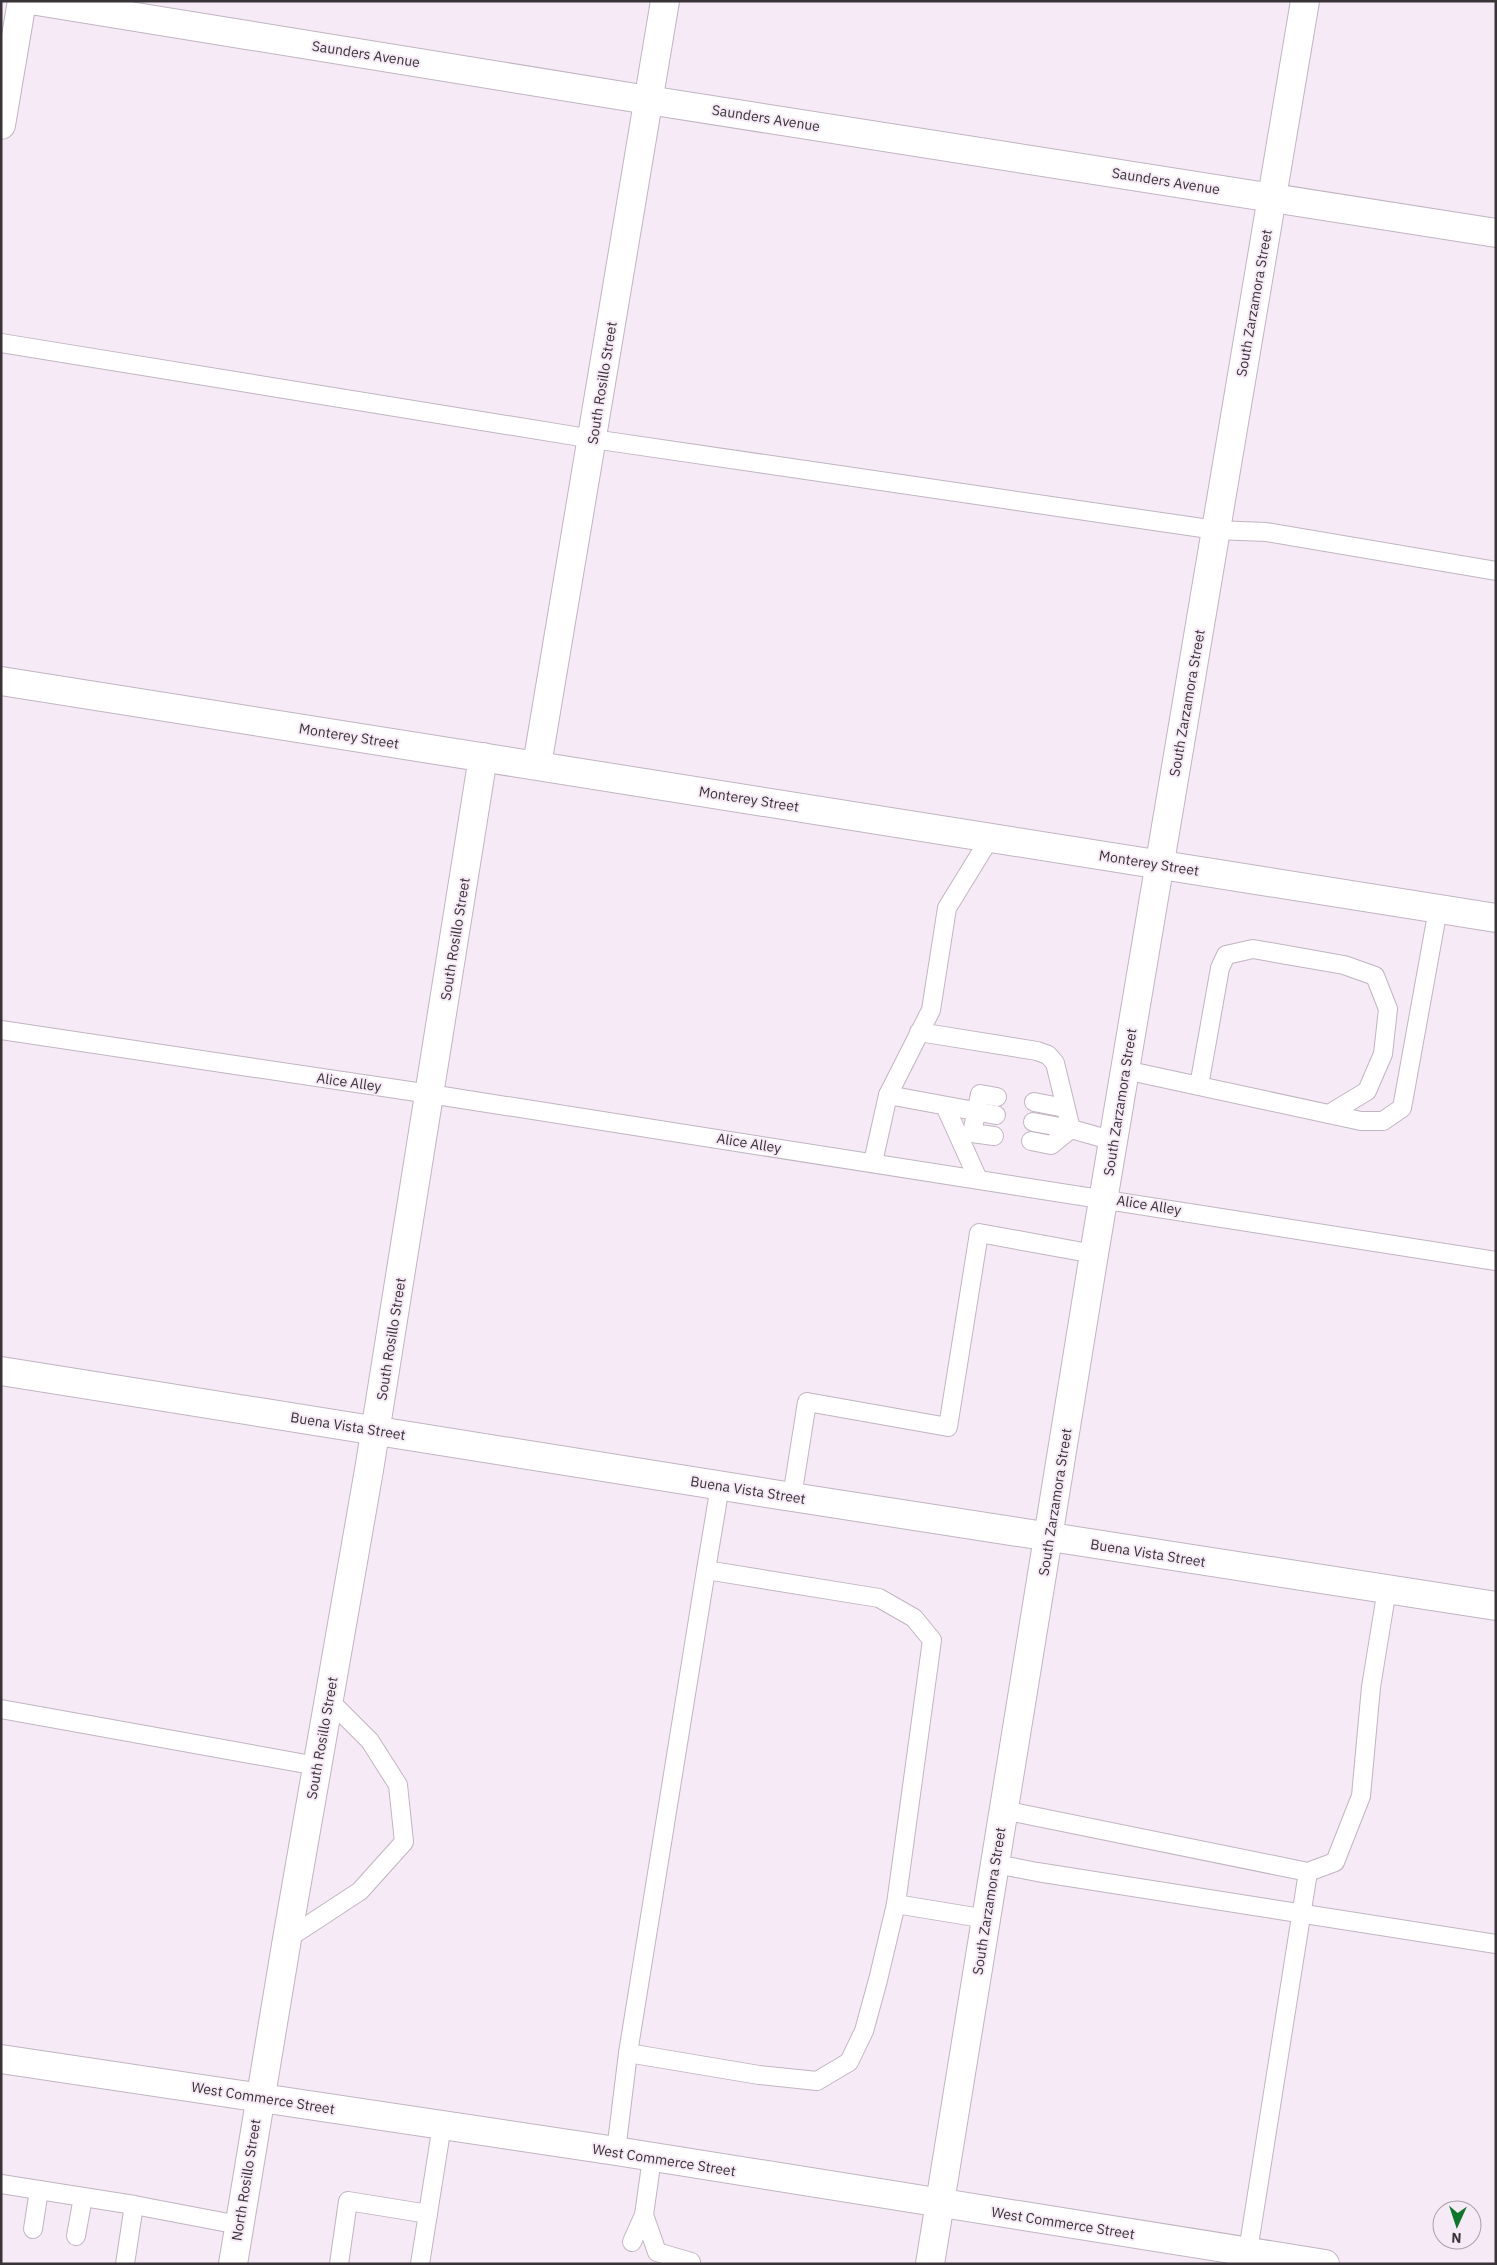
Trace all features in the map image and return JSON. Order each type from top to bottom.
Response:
[{"type":"street","points":[[1,125],[22,1]]},
{"type":"street","name":"Saunders Avenue","points":[[37,1],[648,100],[1496,233]]},
{"type":"street","name":"South Rosillo Street","points":[[537,765],[665,1]]},
{"type":"street","name":"South Zarzamora Street","points":[[930,2264],[988,1919],[1003,1810],[1094,1254],[1305,1]]},
{"type":"street","name":"Monterey Street","points":[[1,681],[1496,918]]},
{"type":"street","name":"South Rosillo Street","points":[[260,2097],[376,1430],[483,757]]},
{"type":"street","name":"Buena Vista Street","points":[[1,1370],[792,1498],[1496,1606]]},
{"type":"street","name":"West Commerce Street","points":[[1,2058],[616,2151],[1325,2264]]},
{"type":"street","name":"North Rosillo Street","points":[[233,2264],[260,2097]]},
{"type":"lane","points":[[1,343],[593,439],[1216,530],[1266,532],[1496,571]]},
{"type":"lane","points":[[873,1162],[888,1095],[932,1010],[947,908],[990,838]]},
{"type":"lane","points":[[1125,1070],[1361,1121],[1383,1121],[1402,1108],[1438,909]]},
{"type":"lane","points":[[1198,1086],[1220,968],[1226,955],[1253,949],[1344,965],[1375,976],[1388,1009],[1383,1054],[1367,1091],[1329,1114]]},
{"type":"lane","name":"Alice Alley","points":[[1,1030],[873,1162],[1496,1260]]},
{"type":"lane","points":[[919,1032],[1016,1047],[1048,1055],[1055,1063],[1071,1129]]},
{"type":"lane","points":[[994,1136],[972,1133],[980,1094],[997,1097]]},
{"type":"lane","points":[[888,1095],[996,1115]]},
{"type":"lane","points":[[1034,1102],[1066,1108]]},
{"type":"lane","points":[[945,1106],[978,1179]]},
{"type":"lane","points":[[1033,1122],[1071,1129],[1114,1141]]},
{"type":"lane","points":[[1031,1142],[1051,1145],[1071,1129]]},
{"type":"lane","points":[[792,1498],[807,1402],[948,1426],[979,1233],[1094,1254]]},
{"type":"lane","points":[[616,2151],[628,2053],[720,1486]]},
{"type":"lane","points":[[628,2053],[759,2075],[816,2081],[849,2062],[864,2031],[896,1904],[932,1640],[914,1618],[879,1598],[706,1570]]},
{"type":"lane","points":[[1003,1810],[1308,1872],[1335,1862],[1361,1796],[1371,1687],[1387,1589]]},
{"type":"lane","points":[[287,1939],[360,1891],[404,1842],[398,1785],[370,1741],[328,1699]]},
{"type":"lane","points":[[1,1709],[317,1766]]},
{"type":"lane","points":[[996,1864],[1496,1944]]},
{"type":"lane","points":[[1248,2251],[1308,1872]]},
{"type":"lane","points":[[896,1904],[988,1919]]},
{"type":"lane","points":[[420,2264],[442,2125]]},
{"type":"lane","points":[[632,2242],[644,2215],[652,2158]]},
{"type":"lane","points":[[1,2184],[134,2205],[239,2225]]},
{"type":"lane","points":[[33,2229],[39,2190]]},
{"type":"lane","points":[[76,2236],[83,2197]]},
{"type":"lane","points":[[339,2264],[348,2201],[428,2214]]},
{"type":"lane","points":[[125,2264],[134,2205]]},
{"type":"lane","points":[[644,2215],[657,2252],[694,2263]]}]
